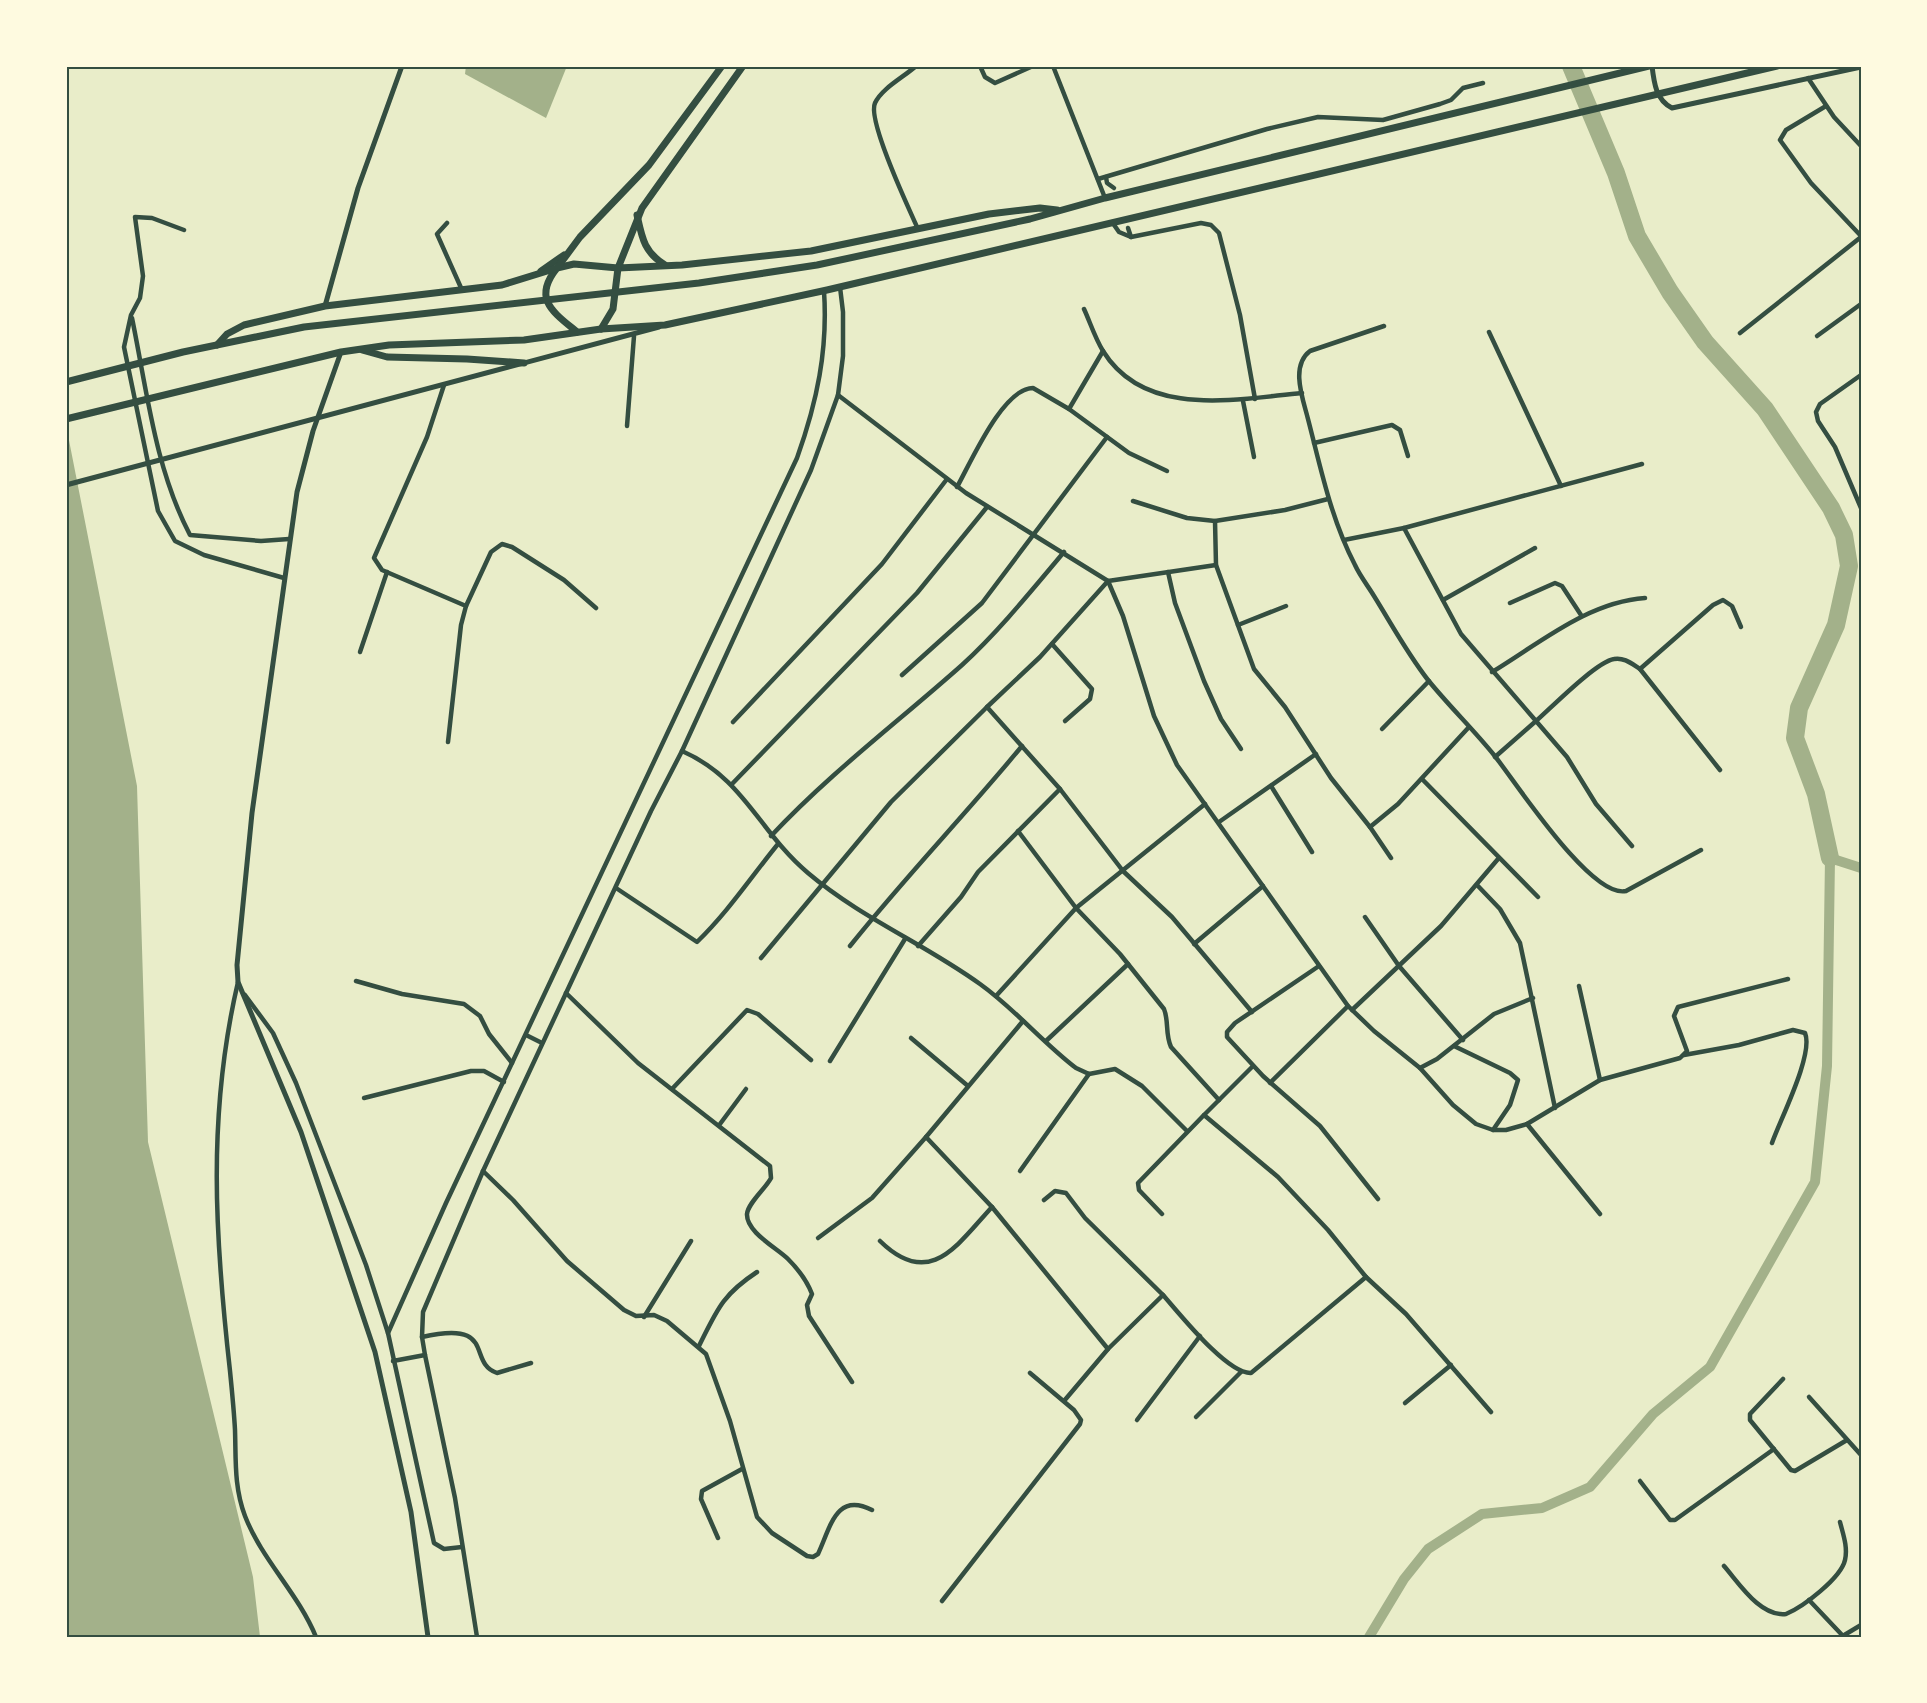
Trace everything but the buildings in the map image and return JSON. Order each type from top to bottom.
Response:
[{"type":"highway","points":[[577,332],[547,303],[547,283],[573,248],[649,165],[722,66]]},
{"type":"highway","points":[[66,382],[183,352],[327,323],[699,283],[817,265],[1030,219],[1326,143],[1651,66]]},
{"type":"highway","points":[[66,419],[358,349],[389,345],[524,340],[602,329],[665,325],[839,287],[1777,66]]},
{"type":"highway","points":[[602,329],[613,309],[618,268],[637,215],[741,68]]},
{"type":"highway","points":[[217,345],[227,334],[244,325],[326,306],[462,290],[529,278],[573,264],[618,268],[811,251],[1022,209],[1040,208],[1060,211]]},
{"type":"highway","points":[[637,215],[643,243],[655,259],[665,265]]},
{"type":"highway","points":[[529,278],[573,248]]},
{"type":"highway","points":[[358,349],[387,357],[524,363]]},
{"type":"street","points":[[326,306],[358,188],[402,66]]},
{"type":"street","points":[[916,66],[880,96],[873,110],[879,134],[918,230]]},
{"type":"street","points":[[980,66],[985,77],[994,83],[1033,66]]},
{"type":"street","points":[[1053,66],[1105,198]]},
{"type":"street","points":[[1651,66],[1654,85],[1663,104],[1672,108],[1861,67]]},
{"type":"street","points":[[1808,78],[1826,106],[1861,146]]},
{"type":"street","points":[[1098,179],[1267,129],[1318,117],[1383,120],[1451,100],[1463,88],[1483,83]]},
{"type":"street","points":[[1740,333],[1861,237],[1811,183],[1780,140],[1786,130],[1826,106]]},
{"type":"street","points":[[1106,177],[1107,183],[1114,189]]},
{"type":"street","points":[[184,230],[152,218],[135,217],[143,276],[140,298],[131,315],[124,347],[158,511],[175,541],[204,555],[284,578]]},
{"type":"street","points":[[1112,222],[1119,232],[1131,237],[1201,223],[1211,225],[1220,232],[1240,315],[1255,399]]},
{"type":"street","points":[[447,223],[437,234],[462,290]]},
{"type":"street","points":[[1128,228],[1131,237]]},
{"type":"street","points":[[477,1637],[422,1337],[423,1312],[483,1171],[682,751],[811,470],[838,395],[843,356],[843,312],[839,287]]},
{"type":"street","points":[[388,1334],[441,1214],[797,458],[813,412],[823,364],[826,290]]},
{"type":"street","points":[[1817,336],[1861,304]]},
{"type":"street","points":[[1084,309],[1103,351],[1126,374],[1152,392],[1201,401],[1243,400],[1302,393]]},
{"type":"street","points":[[131,315],[156,442],[173,503],[190,535],[261,541],[289,539]]},
{"type":"street","points":[[66,485],[216,446],[321,415],[634,336],[665,325]]},
{"type":"street","points":[[1384,326],[1305,354],[1299,367],[1302,393],[1328,499],[1355,567],[1405,649],[1429,681],[1495,757],[1561,843],[1605,886],[1615,892],[1626,891],[1701,850]]},
{"type":"street","points":[[1489,332],[1562,486]]},
{"type":"street","points":[[627,426],[634,336]]},
{"type":"street","points":[[1069,409],[1103,351]]},
{"type":"street","points":[[316,1637],[308,1618],[256,1539],[245,1515],[234,1464],[235,1430],[225,1340],[215,1194],[226,1034],[238,982],[237,965],[244,884],[289,539],[297,492],[313,431],[321,415],[341,352]]},
{"type":"street","points":[[1861,375],[1820,404],[1816,412],[1818,421],[1835,447],[1861,508]]},
{"type":"street","points":[[444,385],[427,437],[376,552],[375,562],[387,572],[466,606]]},
{"type":"street","points":[[957,486],[1000,412],[1017,393],[1034,388],[1069,409],[1129,453],[1167,471]]},
{"type":"street","points":[[838,395],[987,507],[1108,581],[1123,616],[1154,716],[1177,765],[1350,1008],[1420,1068],[1453,1105],[1476,1124],[1493,1130],[1506,1130],[1527,1124],[1600,1080],[1676,1060],[1684,1055],[1739,1045],[1793,1030],[1805,1033],[1807,1046],[1801,1069],[1772,1143]]},
{"type":"street","points":[[1243,400],[1254,457]]},
{"type":"street","points":[[1314,443],[1392,425],[1400,430],[1408,456]]},
{"type":"street","points":[[902,675],[973,613],[1107,437]]},
{"type":"street","points":[[1344,540],[1404,528],[1642,464]]},
{"type":"street","points":[[733,722],[882,564],[947,479]]},
{"type":"street","points":[[1133,501],[1187,518],[1215,521],[1285,510],[1328,499]]},
{"type":"street","points":[[732,784],[917,593],[987,507]]},
{"type":"street","points":[[1215,521],[1216,566],[1254,669],[1391,858]]},
{"type":"street","points":[[1404,528],[1461,634],[1567,757],[1596,804],[1632,846]]},
{"type":"street","points":[[448,742],[461,625],[466,606],[491,552],[502,544],[512,547],[564,580],[596,608]]},
{"type":"street","points":[[1443,600],[1535,548]]},
{"type":"street","points":[[771,836],[804,801],[869,742],[964,663],[1027,596],[1064,552]]},
{"type":"street","points":[[761,958],[891,802],[1052,644],[1108,581],[1216,566]]},
{"type":"street","points":[[360,652],[387,572]]},
{"type":"street","points":[[1168,572],[1175,603],[1204,681],[1221,719],[1241,749]]},
{"type":"street","points":[[1510,603],[1555,583],[1562,586],[1581,615]]},
{"type":"street","points":[[1492,672],[1581,615],[1626,599],[1646,598]]},
{"type":"street","points":[[1640,669],[1671,645],[1713,605],[1724,600],[1732,606],[1741,627]]},
{"type":"street","points":[[1238,625],[1286,606]]},
{"type":"street","points":[[1052,644],[1092,689],[1090,699],[1065,721]]},
{"type":"street","points":[[1495,757],[1607,661],[1623,659],[1640,669],[1720,770]]},
{"type":"street","points":[[1382,729],[1429,681]]},
{"type":"street","points":[[987,707],[1060,789],[1123,871],[1172,917],[1252,1012]]},
{"type":"street","points":[[1370,827],[1422,779],[1469,727]]},
{"type":"street","points":[[850,946],[1022,746]]},
{"type":"street","points":[[682,751],[703,762],[732,784],[778,844],[823,885],[996,996],[1076,1068],[1089,1074],[1115,1069],[1123,1073],[1142,1086],[1187,1131]]},
{"type":"street","points":[[1219,822],[1316,754]]},
{"type":"street","points":[[1422,779],[1498,859],[1538,897]]},
{"type":"street","points":[[1271,786],[1312,852]]},
{"type":"street","points":[[918,946],[961,897],[978,872],[1060,789]]},
{"type":"street","points":[[996,996],[1076,908],[1205,804]]},
{"type":"street","points":[[1018,831],[1076,908],[1128,964],[1164,1009],[1167,1016],[1166,1031],[1172,1047],[1219,1100]]},
{"type":"street","points":[[616,888],[698,942],[722,918],[748,880],[778,844]]},
{"type":"street","points":[[1270,1083],[1441,926],[1478,886],[1498,859]]},
{"type":"street","points":[[1194,944],[1263,886]]},
{"type":"street","points":[[1478,886],[1500,909],[1520,943],[1555,1108]]},
{"type":"street","points":[[1365,917],[1399,966],[1463,1040]]},
{"type":"street","points":[[830,1060],[905,939]]},
{"type":"street","points":[[1046,1041],[1128,964]]},
{"type":"street","points":[[1319,966],[1227,1032],[1230,1042],[1252,1066],[1320,1126],[1378,1199]]},
{"type":"street","points":[[1684,1055],[1686,1046],[1674,1016],[1678,1007],[1788,979]]},
{"type":"street","points":[[356,981],[402,994],[464,1004],[480,1016],[489,1034],[512,1063]]},
{"type":"street","points":[[238,982],[301,1132],[375,1352],[411,1512],[428,1637]]},
{"type":"street","points":[[1579,986],[1600,1080]]},
{"type":"street","points":[[242,992],[273,1033],[296,1083],[366,1265],[388,1334],[431,1535],[436,1546],[444,1549],[459,1547]]},
{"type":"street","points":[[566,993],[638,1064],[720,1124],[770,1166],[771,1178],[750,1207],[747,1213],[749,1222],[788,1259],[810,1287],[812,1294],[807,1305],[809,1316],[852,1382]]},
{"type":"street","points":[[1420,1068],[1463,1040],[1494,1014],[1533,998]]},
{"type":"street","points":[[672,1089],[747,1010],[758,1014],[811,1060]]},
{"type":"street","points":[[818,1238],[872,1198],[892,1178],[1023,1021]]},
{"type":"street","points":[[526,1035],[542,1044]]},
{"type":"street","points":[[911,1038],[968,1086]]},
{"type":"street","points":[[1454,1046],[1510,1072],[1518,1080],[1510,1105],[1493,1130]]},
{"type":"street","points":[[1162,1214],[1137,1185],[1252,1066]]},
{"type":"street","points":[[364,1098],[471,1071],[484,1071],[504,1082]]},
{"type":"street","points":[[1020,1171],[1089,1074]]},
{"type":"street","points":[[720,1124],[746,1089]]},
{"type":"street","points":[[1204,1115],[1278,1177],[1328,1230],[1365,1277],[1406,1314],[1491,1412]]},
{"type":"street","points":[[1527,1124],[1600,1214]]},
{"type":"street","points":[[926,1137],[992,1207],[1108,1349]]},
{"type":"street","points":[[483,1171],[578,1271],[624,1310],[644,1317],[654,1315],[667,1321],[699,1347],[711,1362],[760,1522],[772,1533],[811,1557],[818,1554],[837,1515],[846,1505],[854,1503],[873,1510]]},
{"type":"street","points":[[1044,1200],[1055,1191],[1066,1193],[1085,1218],[1163,1295],[1200,1336],[1241,1372]]},
{"type":"street","points":[[880,1241],[904,1259],[931,1263],[956,1246],[992,1207]]},
{"type":"street","points":[[644,1317],[691,1241]]},
{"type":"street","points":[[699,1347],[723,1299],[736,1286],[757,1272]]},
{"type":"street","points":[[1196,1417],[1241,1372],[1255,1371],[1295,1334],[1365,1277]]},
{"type":"street","points":[[1064,1401],[1108,1349],[1163,1295]]},
{"type":"street","points":[[422,1337],[452,1333],[468,1335],[477,1343],[488,1368],[496,1373],[531,1363]]},
{"type":"street","points":[[1137,1420],[1200,1336]]},
{"type":"street","points":[[393,1360],[425,1355]]},
{"type":"street","points":[[1405,1404],[1451,1365]]},
{"type":"street","points":[[942,1601],[1077,1430],[1081,1420],[1064,1401],[1030,1373]]},
{"type":"street","points":[[1783,1379],[1750,1413],[1750,1420],[1791,1470],[1795,1471],[1847,1440]]},
{"type":"street","points":[[1809,1397],[1861,1455]]},
{"type":"street","points":[[1640,1481],[1670,1520],[1676,1520],[1774,1449]]},
{"type":"street","points":[[718,1538],[701,1499],[702,1491],[742,1469]]},
{"type":"street","points":[[1724,1566],[1756,1601],[1772,1612],[1786,1614],[1809,1600],[1838,1575],[1845,1561],[1845,1544],[1840,1522]]},
{"type":"street","points":[[1809,1600],[1842,1636],[1861,1625]]},
{"type":"shaded area","points":[[466,66],[567,66],[546,118],[465,74]]},
{"type":"shaded area","points":[[66,425],[137,786],[148,1142],[253,1577],[260,1637],[66,1637]]},
{"type":"waterway","points":[[1571,66],[1616,173],[1637,236],[1670,292],[1705,342],[1765,409],[1831,508],[1844,535],[1849,566],[1836,625],[1799,708],[1795,738],[1816,794],[1830,858]]},
{"type":"waterway","points":[[1369,1637],[1404,1579],[1428,1549],[1482,1514],[1542,1508],[1590,1487],[1653,1414],[1710,1367],[1815,1182],[1827,1066],[1830,858],[1861,868]]}]
